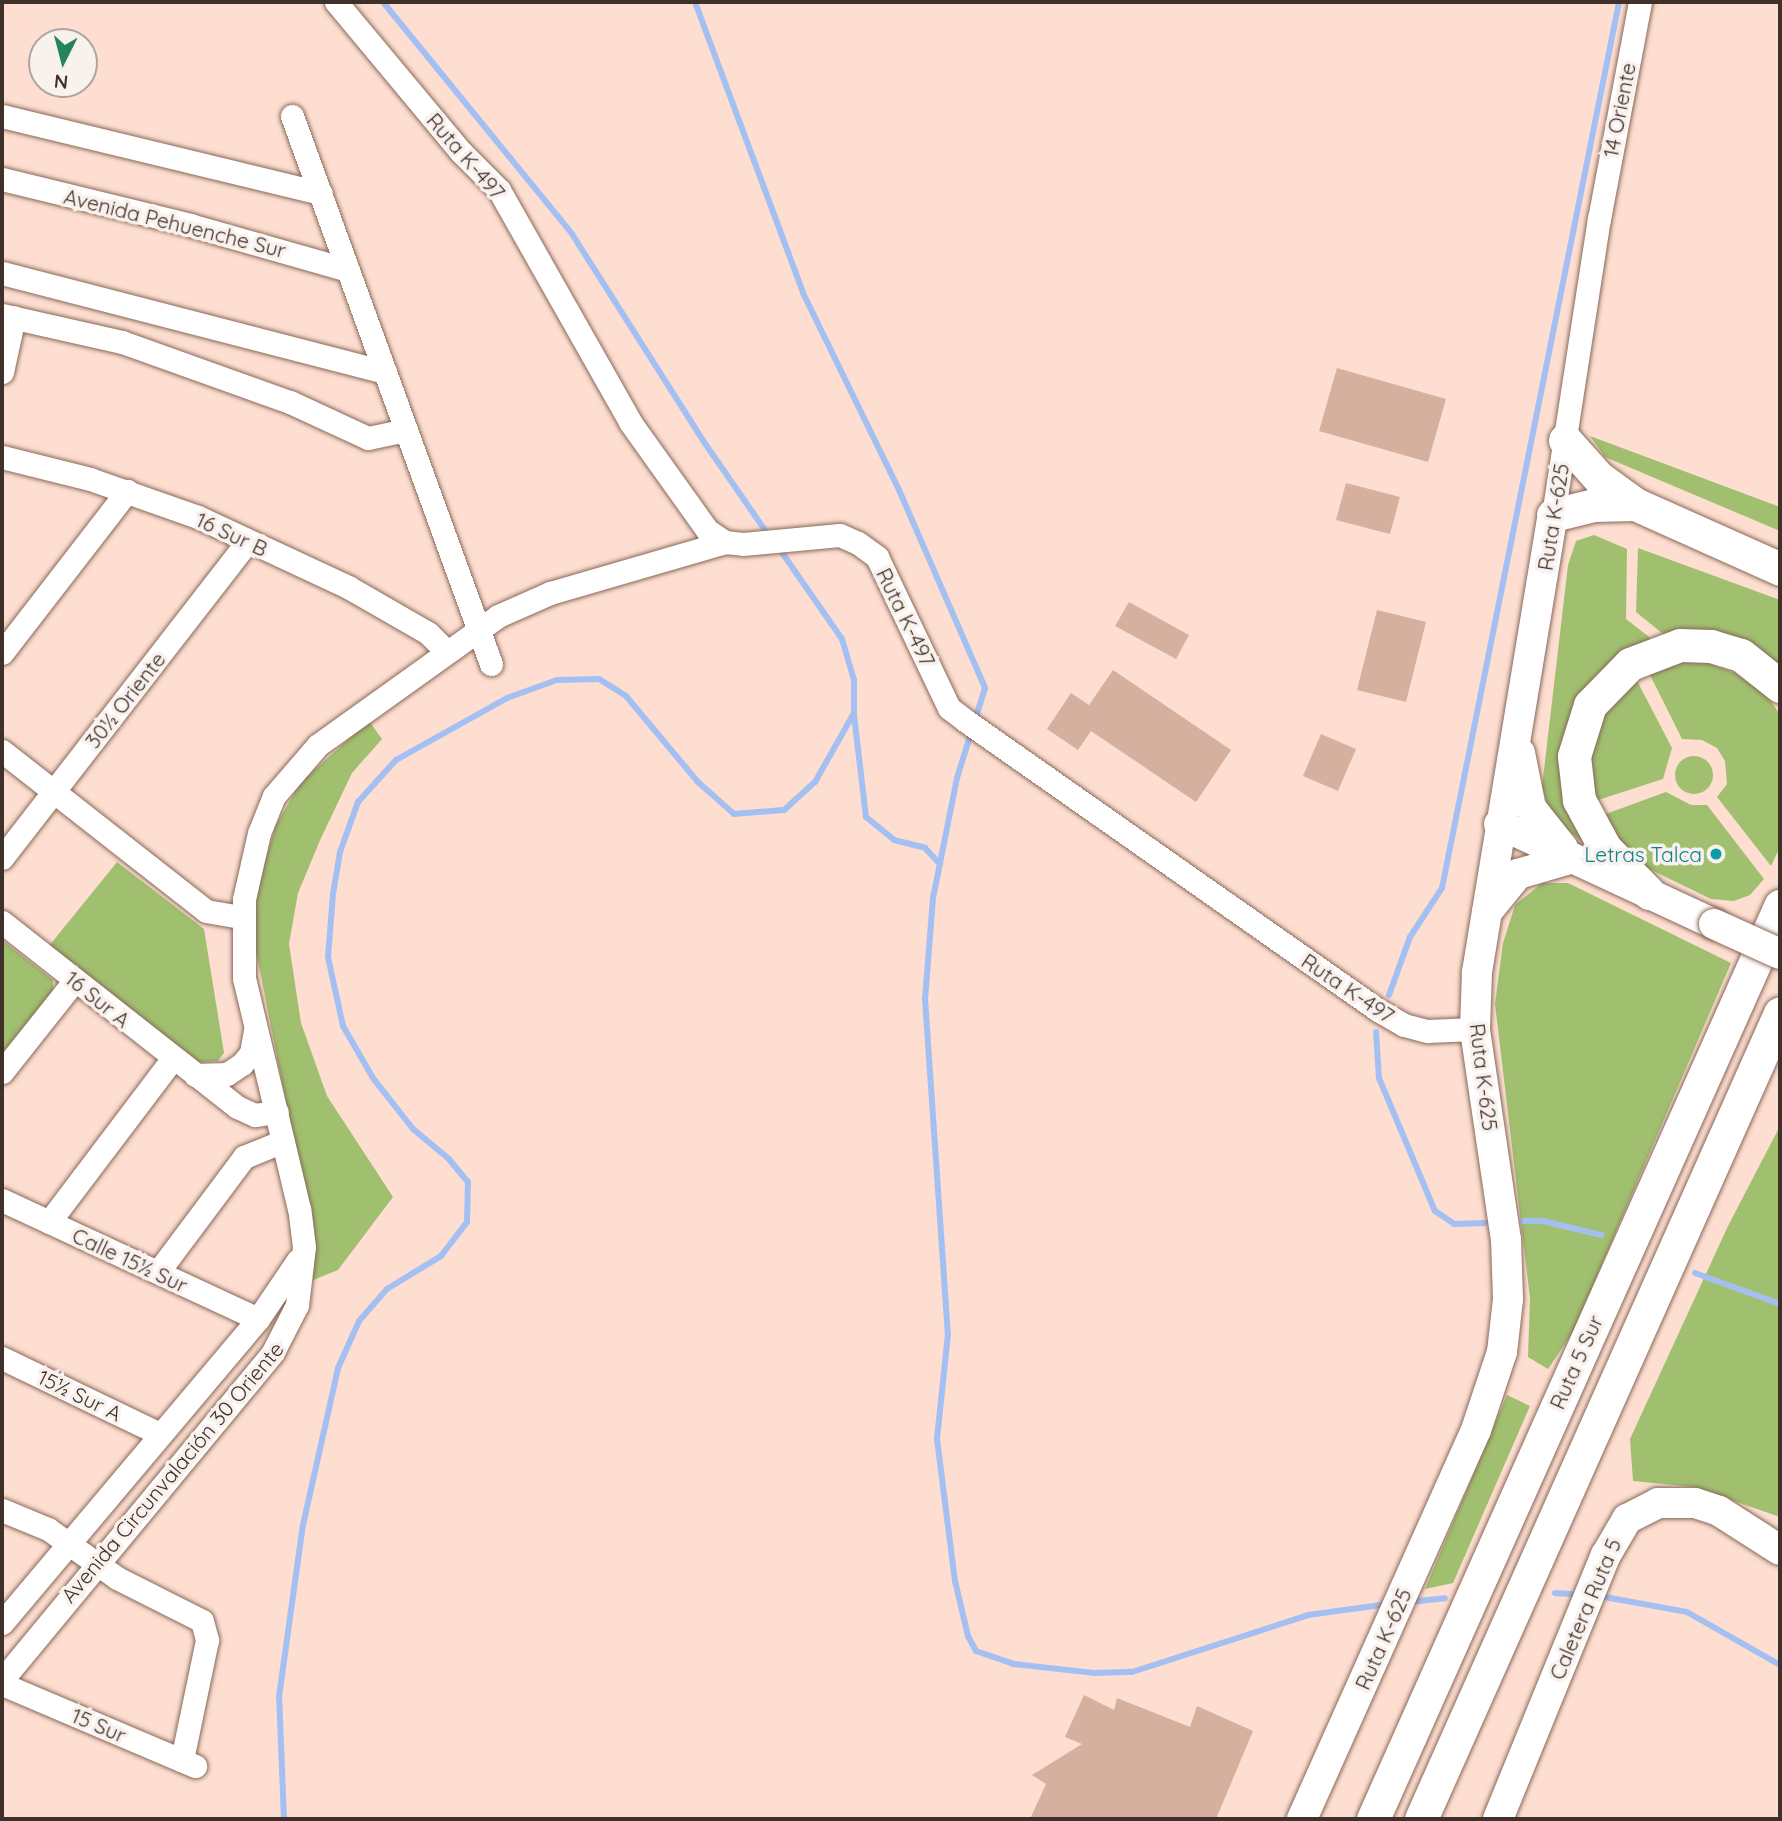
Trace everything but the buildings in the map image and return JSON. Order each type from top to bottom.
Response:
[{"type":"highway","points":[[1565,440],[1598,477],[1635,504],[1780,569]]},
{"type":"highway","points":[[1553,516],[1594,505],[1635,504]]},
{"type":"highway","points":[[1648,893],[1605,848],[1579,800],[1573,756],[1590,705],[1630,664],[1680,645],[1711,646],[1734,653],[1780,686]]},
{"type":"highway","name":"Ruta 5 Sur","points":[[1373,1819],[1780,906]]},
{"type":"highway","points":[[1421,1819],[1780,1013]]},
{"type":"main road","name":"Ruta K-625","points":[[1302,1819],[1489,1401],[1504,1334],[1506,1240],[1475,1029],[1485,915],[1553,516]]},
{"type":"main road","points":[[1516,729],[1531,808],[1573,858]]},
{"type":"main road","points":[[1499,824],[1780,954]]},
{"type":"main road","points":[[1485,915],[1518,874],[1573,858]]},
{"type":"main road","name":"Caletera Ruta 5","points":[[1498,1819],[1597,1577],[1628,1519],[1658,1503],[1707,1507],[1780,1550]]},
{"type":"street","name":"Ruta K-497","points":[[336,2],[461,152],[499,190],[630,422],[707,530],[734,543],[840,535],[877,556],[949,708],[1387,1015],[1427,1031],[1475,1029]]},
{"type":"street","name":"14 Oriente","points":[[1599,219],[1640,2]]},
{"type":"street","points":[[2,116],[321,194]]},
{"type":"street","points":[[292,116],[491,664]]},
{"type":"street","name":"Avenida Pehuenche Sur","points":[[2,179],[190,225],[348,270]]},
{"type":"street","name":"Ruta K-625","points":[[1553,516],[1599,219]]},
{"type":"street","points":[[2,274],[385,372]]},
{"type":"street","points":[[2,372],[8,316],[122,342],[211,372],[290,402],[361,436],[388,437],[406,430]]},
{"type":"street","name":"16 Sur B","points":[[2,457],[127,491],[248,541],[348,587],[428,633],[445,650]]},
{"type":"street","points":[[2,653],[127,491]]},
{"type":"street","name":"30½ Oriente","points":[[2,858],[248,541]]},
{"type":"street","name":"Avenida Circunvalación 30 Oriente","points":[[2,1682],[96,1562],[288,1330],[297,1305],[304,1247],[277,1112],[244,978],[241,917],[259,833],[274,796],[296,767],[445,650],[478,629],[550,593],[734,543]]},
{"type":"street","points":[[2,751],[206,911],[241,917]]},
{"type":"street","name":"16 Sur A","points":[[2,922],[195,1076],[249,1114],[277,1112]]},
{"type":"street","points":[[2,1072],[75,980]]},
{"type":"street","points":[[195,1076],[227,1074],[243,1064],[251,1053],[255,1028]]},
{"type":"street","points":[[49,1222],[173,1058]]},
{"type":"street","points":[[158,1272],[244,1157],[283,1141]]},
{"type":"street","name":"Calle 15½ Sur","points":[[2,1200],[258,1319]]},
{"type":"street","name":"Avenida Circunvalación 30 Oriente","points":[[2,1623],[159,1433],[258,1319],[287,1282],[304,1247]]},
{"type":"street","name":"15½ Sur A","points":[[2,1358],[159,1433]]},
{"type":"street","points":[[2,1510],[69,1541],[96,1562]]},
{"type":"street","name":"15 Sur","points":[[2,1682],[189,1763],[207,1640],[205,1626],[198,1617],[117,1578],[96,1562]]},
{"type":"green space","points":[[1590,436],[1780,507],[1780,531],[1605,457]]},
{"type":"green space","points":[[1594,535],[1627,549],[1626,619],[1653,640],[1592,683],[1585,844],[1552,817],[1542,787],[1568,565],[1576,541]]},
{"type":"green space","points":[[1638,548],[1780,600],[1780,665],[1668,638],[1636,612]]},
{"type":"green space","points":[[1678,661],[1707,663],[1735,673],[1767,695],[1780,715],[1780,847],[1771,866],[1717,797],[1727,784],[1725,761],[1717,748],[1702,740],[1682,739],[1648,671]]},
{"type":"green space","points":[[1634,675],[1672,748],[1663,779],[1598,800],[1589,785],[1592,725]]},
{"type":"green space","points":[[369,721],[382,739],[352,773],[321,838],[298,893],[289,944],[301,1023],[327,1096],[393,1197],[338,1270],[313,1280],[312,1233],[252,931],[261,875],[276,825],[301,782]]},
{"type":"green space","points":[[1694,756],[1708,761],[1713,775],[1708,789],[1694,794],[1680,789],[1675,775],[1680,761]]},
{"type":"green space","points":[[1666,792],[1691,805],[1707,805],[1764,879],[1750,895],[1734,901],[1711,899],[1635,862],[1613,840],[1603,815]]},
{"type":"green space","points":[[117,862],[204,929],[224,1053],[218,1061],[199,1062],[49,946]]},
{"type":"green space","points":[[1542,883],[1568,883],[1731,963],[1573,1332],[1548,1369],[1528,1357],[1530,1298],[1495,1004],[1503,943],[1515,905]]},
{"type":"green space","points":[[2,940],[53,980],[53,992],[2,1053]]},
{"type":"green space","points":[[1780,1126],[1780,1517],[1694,1487],[1633,1481],[1630,1439],[1728,1226]]},
{"type":"green space","points":[[1507,1395],[1530,1406],[1453,1583],[1425,1589]]},
{"type":"waterway","points":[[383,2],[572,234],[704,442],[769,536]]},
{"type":"waterway","points":[[695,2],[803,293],[899,490],[985,688],[957,778],[933,898],[925,999],[948,1334],[937,1439],[955,1581],[968,1636],[976,1651],[1013,1664],[1094,1673],[1132,1672],[1308,1615],[1388,1604]]},
{"type":"waterway","points":[[1389,995],[1410,937],[1442,888],[1619,2]]},
{"type":"waterway","points":[[284,1819],[279,1697],[303,1525],[338,1368],[359,1321],[387,1289],[441,1256],[467,1222],[468,1182],[449,1159],[413,1129],[373,1078],[343,1026],[328,957],[333,894],[340,852],[358,802],[396,760],[507,698],[557,680],[599,679],[626,696],[698,782],[734,814],[784,810],[815,782],[854,713],[854,680],[842,639],[778,547]]},
{"type":"waterway","points":[[854,715],[866,817],[894,840],[925,848],[940,864]]},
{"type":"waterway","points":[[1376,1032],[1379,1078],[1435,1211],[1454,1224],[1485,1223]]},
{"type":"waterway","points":[[1523,1221],[1543,1221],[1601,1235]]},
{"type":"waterway","points":[[1695,1273],[1780,1304]]},
{"type":"waterway","points":[[1555,1593],[1581,1595]]},
{"type":"waterway","points":[[1599,1596],[1687,1612],[1780,1665]]},
{"type":"waterway","points":[[1409,1602],[1445,1598]]},
{"type":"place","name":"Letras Talca","points":[[1716,854]]}]
